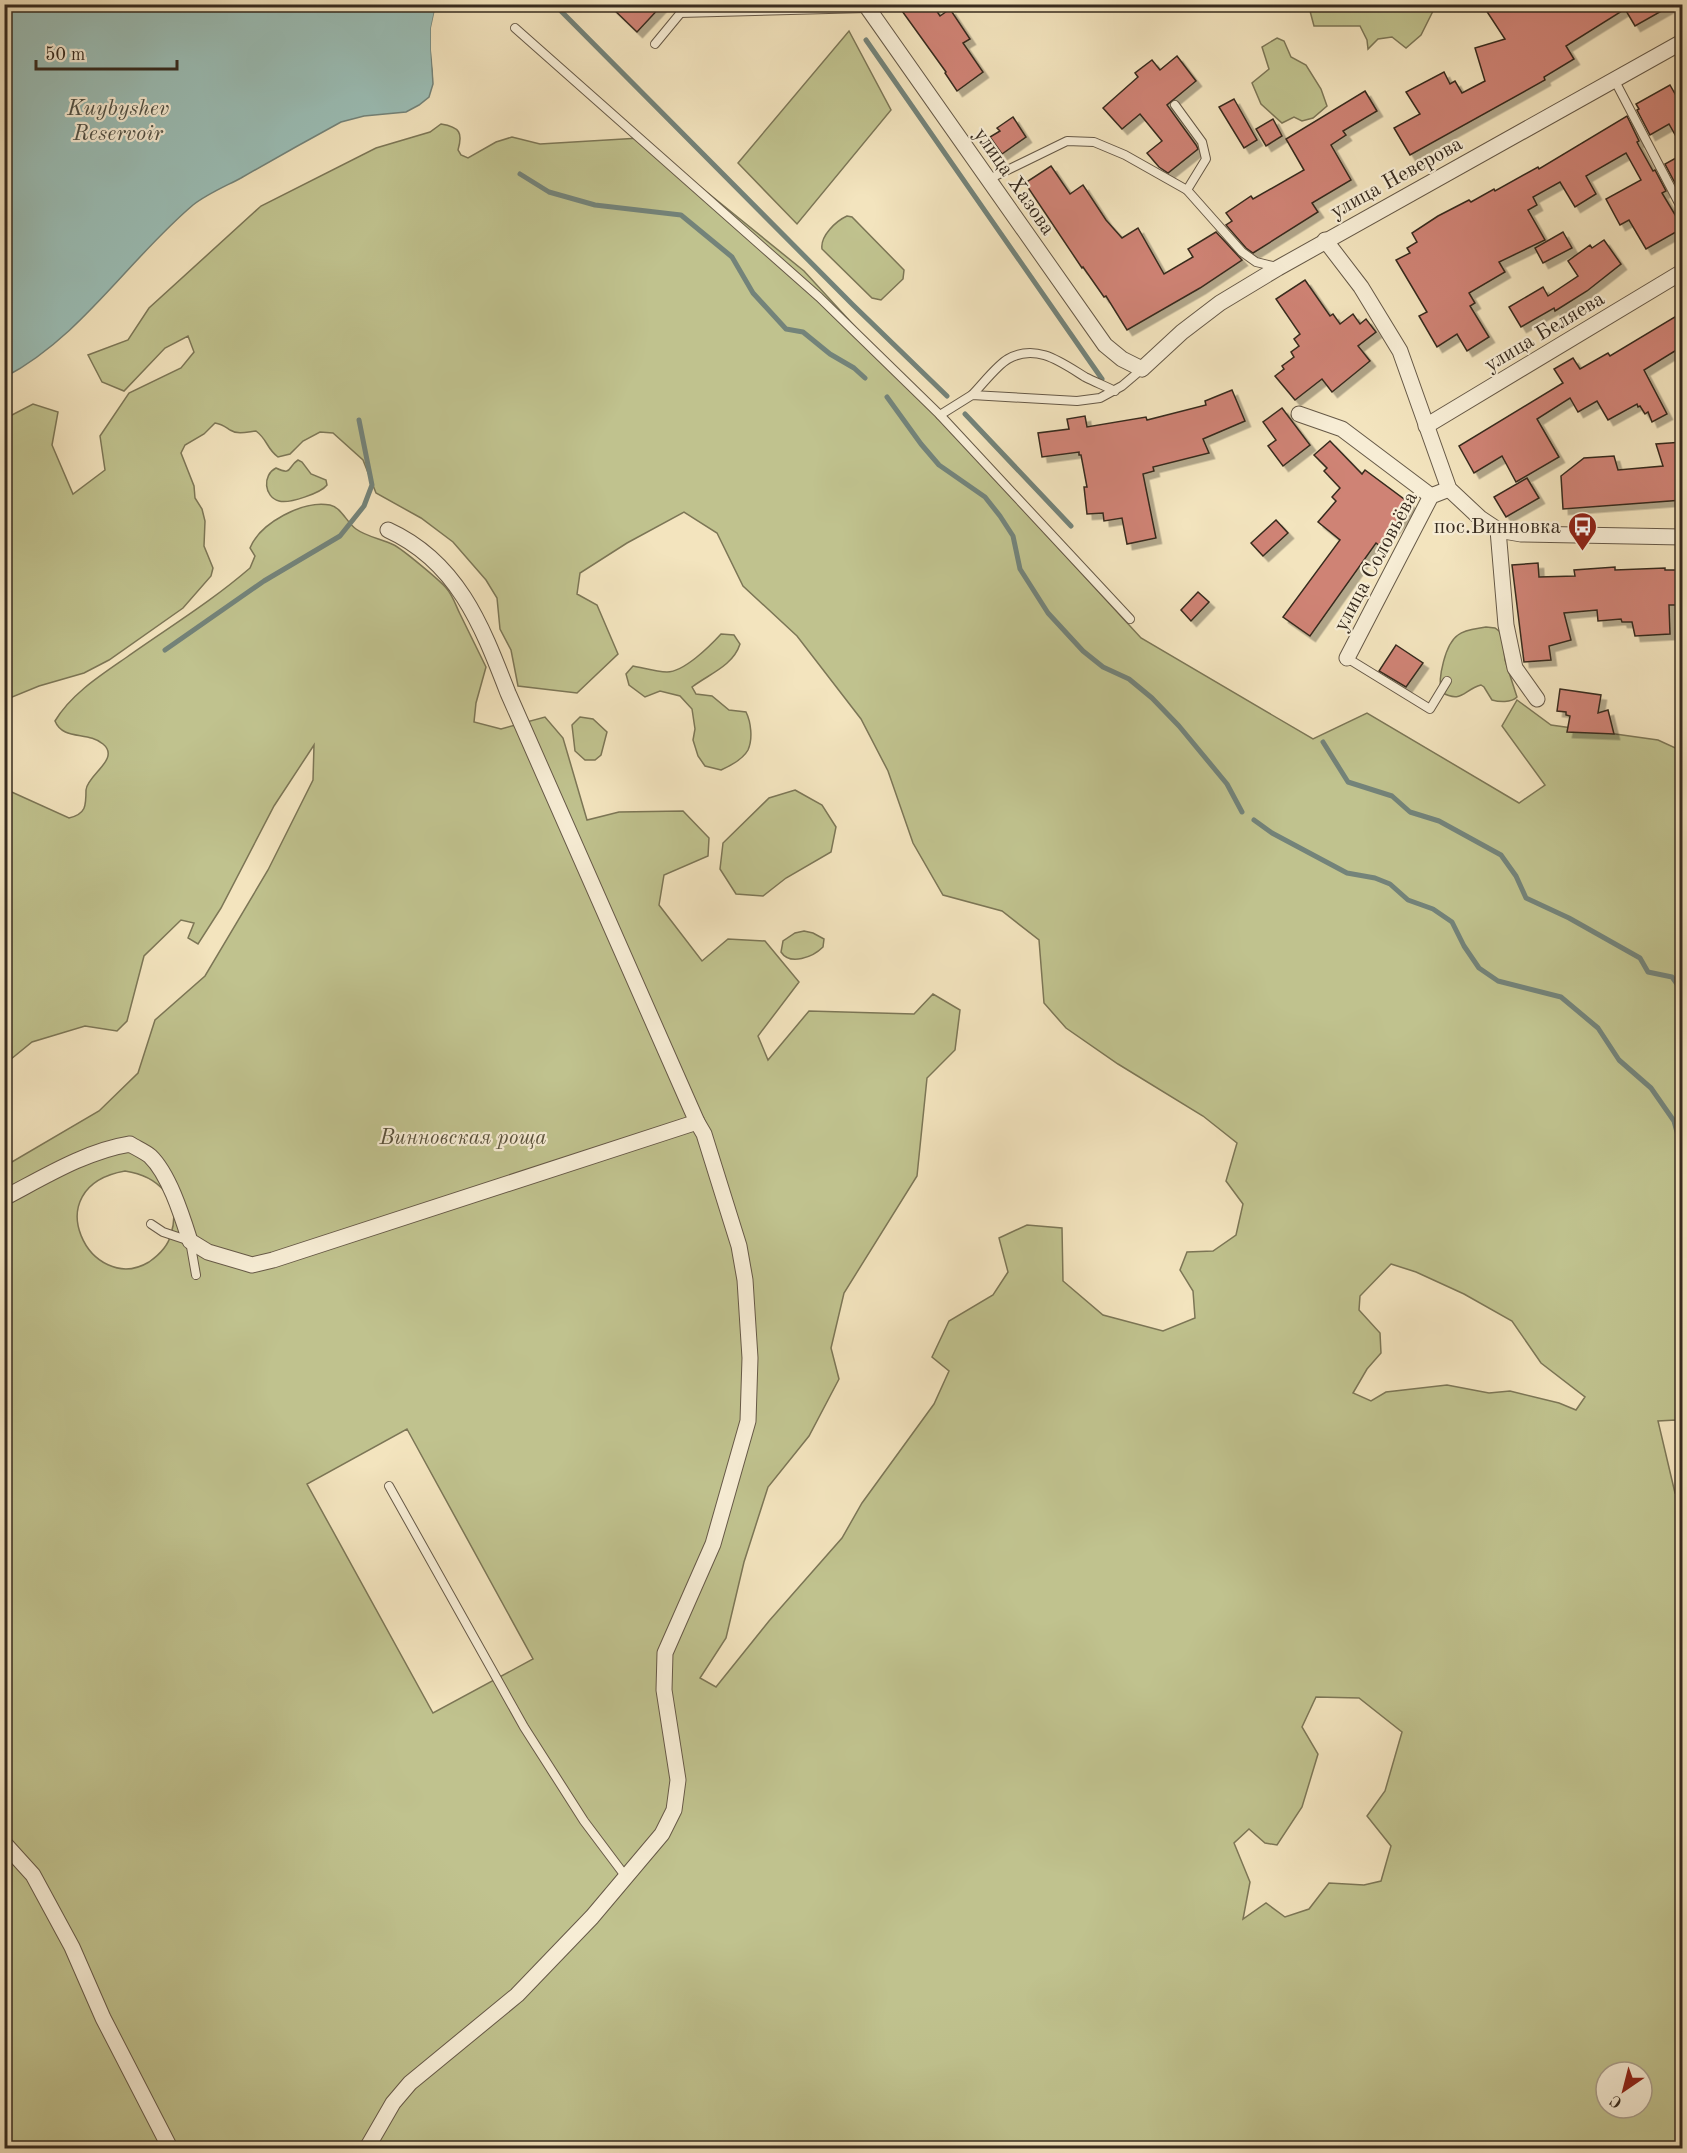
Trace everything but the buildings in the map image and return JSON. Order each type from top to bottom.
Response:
[{"type":"street","name":"улица Хазова","points":[[866,6],[1105,345],[1122,359],[1142,369]]},
{"type":"street","name":"улица Неверова","points":[[1142,369],[1190,326],[1221,303],[1278,268],[1683,42]]},
{"type":"street","points":[[1325,240],[1361,287],[1400,351],[1449,489]]},
{"type":"street","name":"улица Беляева","points":[[1426,426],[1683,272]]},
{"type":"street","points":[[1299,414],[1342,429],[1431,496]]},
{"type":"street","name":"улица Соловьёва","points":[[1347,658],[1431,496],[1449,489],[1480,518],[1498,530],[1521,534],[1683,537]]},
{"type":"street","points":[[367,2148],[393,2103],[410,2083],[517,1995],[627,1878],[662,1834],[674,1810],[678,1780],[664,1690],[665,1653],[713,1544],[748,1421],[750,1358],[745,1280],[739,1246],[704,1134],[508,693],[487,639],[456,582],[425,552],[388,530]]},
{"type":"street","points":[[1498,530],[1506,625],[1515,668],[1537,699]]},
{"type":"street","points":[[4,1198],[110,1147],[130,1144],[150,1157],[163,1175],[178,1203],[190,1240],[208,1252],[252,1265],[697,1122]]},
{"type":"street","points":[[4,1844],[33,1875],[72,1947],[103,2018],[170,2148]]},
{"type":"lane","points":[[655,44],[688,4]]},
{"type":"lane","points":[[680,13],[866,6]]},
{"type":"lane","points":[[515,28],[819,297],[940,415],[1130,619]]},
{"type":"lane","points":[[1615,81],[1683,208]]},
{"type":"lane","points":[[1175,105],[1202,142],[1206,159],[1187,190]]},
{"type":"lane","points":[[989,179],[1067,141],[1094,141],[1125,155],[1187,190],[1242,252],[1256,262],[1278,268]]},
{"type":"lane","points":[[940,415],[972,395],[1006,360],[1022,352],[1038,352],[1059,360],[1088,379],[1115,391]]},
{"type":"lane","points":[[972,395],[1077,401],[1100,398],[1115,391],[1142,369]]},
{"type":"lane","points":[[1347,658],[1430,709],[1447,681]]},
{"type":"lane","points":[[151,1224],[163,1232],[190,1240],[196,1275]]},
{"type":"lane","points":[[389,1486],[524,1727],[584,1821],[627,1878]]},
{"type":"green space","points":[[1301,5],[1436,5],[1421,35],[1406,48],[1392,37],[1378,39],[1368,49],[1367,40],[1360,26],[1314,26],[1310,11]]},
{"type":"green space","points":[[849,31],[891,110],[797,224],[738,163]]},
{"type":"green space","points":[[1277,38],[1284,41],[1291,57],[1306,65],[1321,89],[1327,106],[1313,118],[1302,121],[1294,117],[1282,123],[1261,104],[1252,83],[1269,69],[1262,47]]},
{"type":"green space","name":"Винновская роща","points":[[441,124],[456,129],[460,135],[458,150],[461,155],[468,158],[496,142],[512,137],[540,144],[640,138],[804,271],[1141,638],[1313,739],[1367,713],[1519,803],[1545,785],[1502,726],[1517,700],[1551,725],[1658,740],[1682,751],[1682,1422],[1658,1421],[1675,1493],[1682,1498],[1682,2148],[5,2148],[5,1166],[99,1111],[138,1073],[155,1020],[205,976],[268,870],[313,780],[314,745],[274,806],[221,908],[198,944],[188,938],[194,923],[181,920],[144,956],[127,1021],[117,1031],[85,1026],[32,1042],[5,1064],[5,789],[69,818],[82,812],[88,784],[106,761],[107,750],[97,740],[64,731],[55,721],[69,702],[87,686],[205,603],[250,568],[255,556],[250,548],[255,539],[273,522],[308,506],[319,504],[334,506],[356,529],[398,548],[444,585],[453,598],[486,667],[476,703],[474,722],[501,729],[545,717],[563,738],[587,820],[619,812],[683,811],[709,838],[708,856],[664,875],[659,905],[702,961],[728,939],[765,941],[799,982],[758,1036],[768,1060],[809,1011],[914,1014],[933,994],[960,1010],[955,1050],[927,1078],[917,1176],[844,1293],[831,1348],[839,1379],[809,1436],[768,1487],[744,1562],[726,1638],[700,1678],[716,1687],[769,1621],[842,1538],[862,1503],[934,1404],[949,1371],[932,1357],[949,1321],[993,1295],[1008,1272],[999,1238],[1027,1225],[1062,1228],[1063,1281],[1103,1315],[1163,1331],[1195,1318],[1193,1291],[1180,1270],[1187,1252],[1213,1251],[1236,1235],[1243,1204],[1226,1181],[1237,1143],[1203,1116],[1118,1064],[1066,1028],[1044,1003],[1039,940],[1002,911],[943,895],[913,843],[888,771],[861,719],[797,636],[743,586],[717,533],[684,512],[627,543],[580,573],[577,594],[597,605],[618,654],[577,693],[518,686],[511,650],[500,629],[497,598],[486,580],[453,542],[421,518],[376,493],[363,460],[333,433],[320,432],[303,441],[290,454],[278,457],[256,431],[236,432],[215,423],[204,434],[185,445],[181,453],[205,521],[204,546],[213,568],[211,576],[183,608],[109,660],[84,673],[39,686],[5,700],[5,416],[12,415],[33,404],[58,412],[52,445],[73,494],[105,470],[100,436],[129,393],[181,368],[194,352],[188,336],[165,348],[124,391],[102,382],[88,355],[128,340],[149,308],[261,206],[376,148],[430,132]],"holes":[[[125,1171],[148,1178],[164,1191],[170,1200],[174,1221],[168,1243],[163,1250],[149,1262],[128,1269],[108,1265],[92,1253],[81,1236],[77,1216],[82,1197],[98,1181]],[[1391,1264],[1416,1272],[1464,1294],[1512,1321],[1541,1363],[1585,1397],[1576,1410],[1559,1403],[1510,1391],[1489,1393],[1447,1385],[1386,1392],[1371,1401],[1353,1393],[1367,1369],[1381,1353],[1380,1333],[1359,1310],[1360,1296]],[[407,1429],[533,1659],[433,1713],[307,1484]],[[1316,1697],[1359,1698],[1402,1732],[1385,1791],[1367,1816],[1391,1846],[1381,1881],[1364,1885],[1329,1883],[1309,1909],[1285,1917],[1266,1903],[1243,1919],[1250,1882],[1234,1843],[1249,1829],[1265,1843],[1277,1845],[1302,1807],[1318,1754],[1302,1727]]]},
{"type":"green space","points":[[847,216],[852,217],[904,270],[903,279],[881,300],[872,298],[822,249],[824,239],[830,230],[838,221]]},
{"type":"green space","points":[[298,460],[311,474],[326,480],[327,485],[312,494],[297,499],[284,502],[274,499],[267,486],[271,471],[276,468],[288,471]]},
{"type":"green space","points":[[1486,627],[1495,628],[1503,639],[1505,660],[1517,697],[1501,702],[1492,700],[1481,685],[1454,697],[1441,692],[1446,653],[1453,639],[1464,632]]},
{"type":"green space","points":[[721,634],[734,635],[740,644],[737,652],[720,669],[692,687],[696,694],[712,696],[729,710],[746,712],[751,736],[750,746],[746,753],[736,762],[721,770],[705,766],[698,756],[693,740],[695,729],[692,709],[680,696],[660,691],[645,697],[629,685],[626,674],[633,666],[667,672],[674,671],[696,658]]},
{"type":"green space","points":[[580,717],[593,719],[607,732],[601,755],[595,760],[585,760],[575,751],[572,725]]},
{"type":"green space","points":[[795,790],[822,805],[836,827],[831,852],[786,878],[763,896],[736,894],[720,869],[723,843],[769,798]]},
{"type":"green space","points":[[804,931],[824,939],[823,947],[802,959],[790,959],[785,956],[781,952],[783,941],[795,933]]},
{"type":"water","name":"Kuybyshev Reservoir","points":[[5,5],[436,5],[431,28],[433,84],[429,97],[406,112],[364,116],[341,122],[198,201],[147,249],[81,320],[32,360],[5,377]]},
{"type":"pier","points":[[439,4],[434,28],[435,88],[431,28],[436,5]]},
{"type":"waterway","points":[[554,4],[853,305],[947,396]]},
{"type":"waterway","points":[[866,40],[1102,379]]},
{"type":"waterway","points":[[520,174],[549,192],[595,205],[681,215],[732,257],[753,293],[786,329],[803,332],[865,378]]},
{"type":"waterway","points":[[887,397],[939,465],[985,497],[1000,516],[1013,536],[1020,569],[1048,613],[1083,651],[1103,667],[1129,679],[1152,698],[1179,726],[1227,784],[1242,812]]},
{"type":"waterway","points":[[965,414],[1071,526]]},
{"type":"waterway","points":[[165,650],[264,581],[340,536],[364,506],[372,485],[359,420]]},
{"type":"waterway","points":[[1323,742],[1348,782],[1392,796],[1410,812],[1439,821],[1501,855],[1516,876],[1526,898],[1569,918],[1640,958],[1648,972],[1672,977],[1682,991]]},
{"type":"waterway","points":[[1254,820],[1272,833],[1347,873],[1375,878],[1390,884],[1408,900],[1433,909],[1452,922],[1479,968],[1498,981],[1561,997],[1598,1028],[1619,1060],[1651,1088],[1674,1121],[1682,1150]]},
{"type":"place","name":"пос.Винновка","points":[[1582,552]]}]
